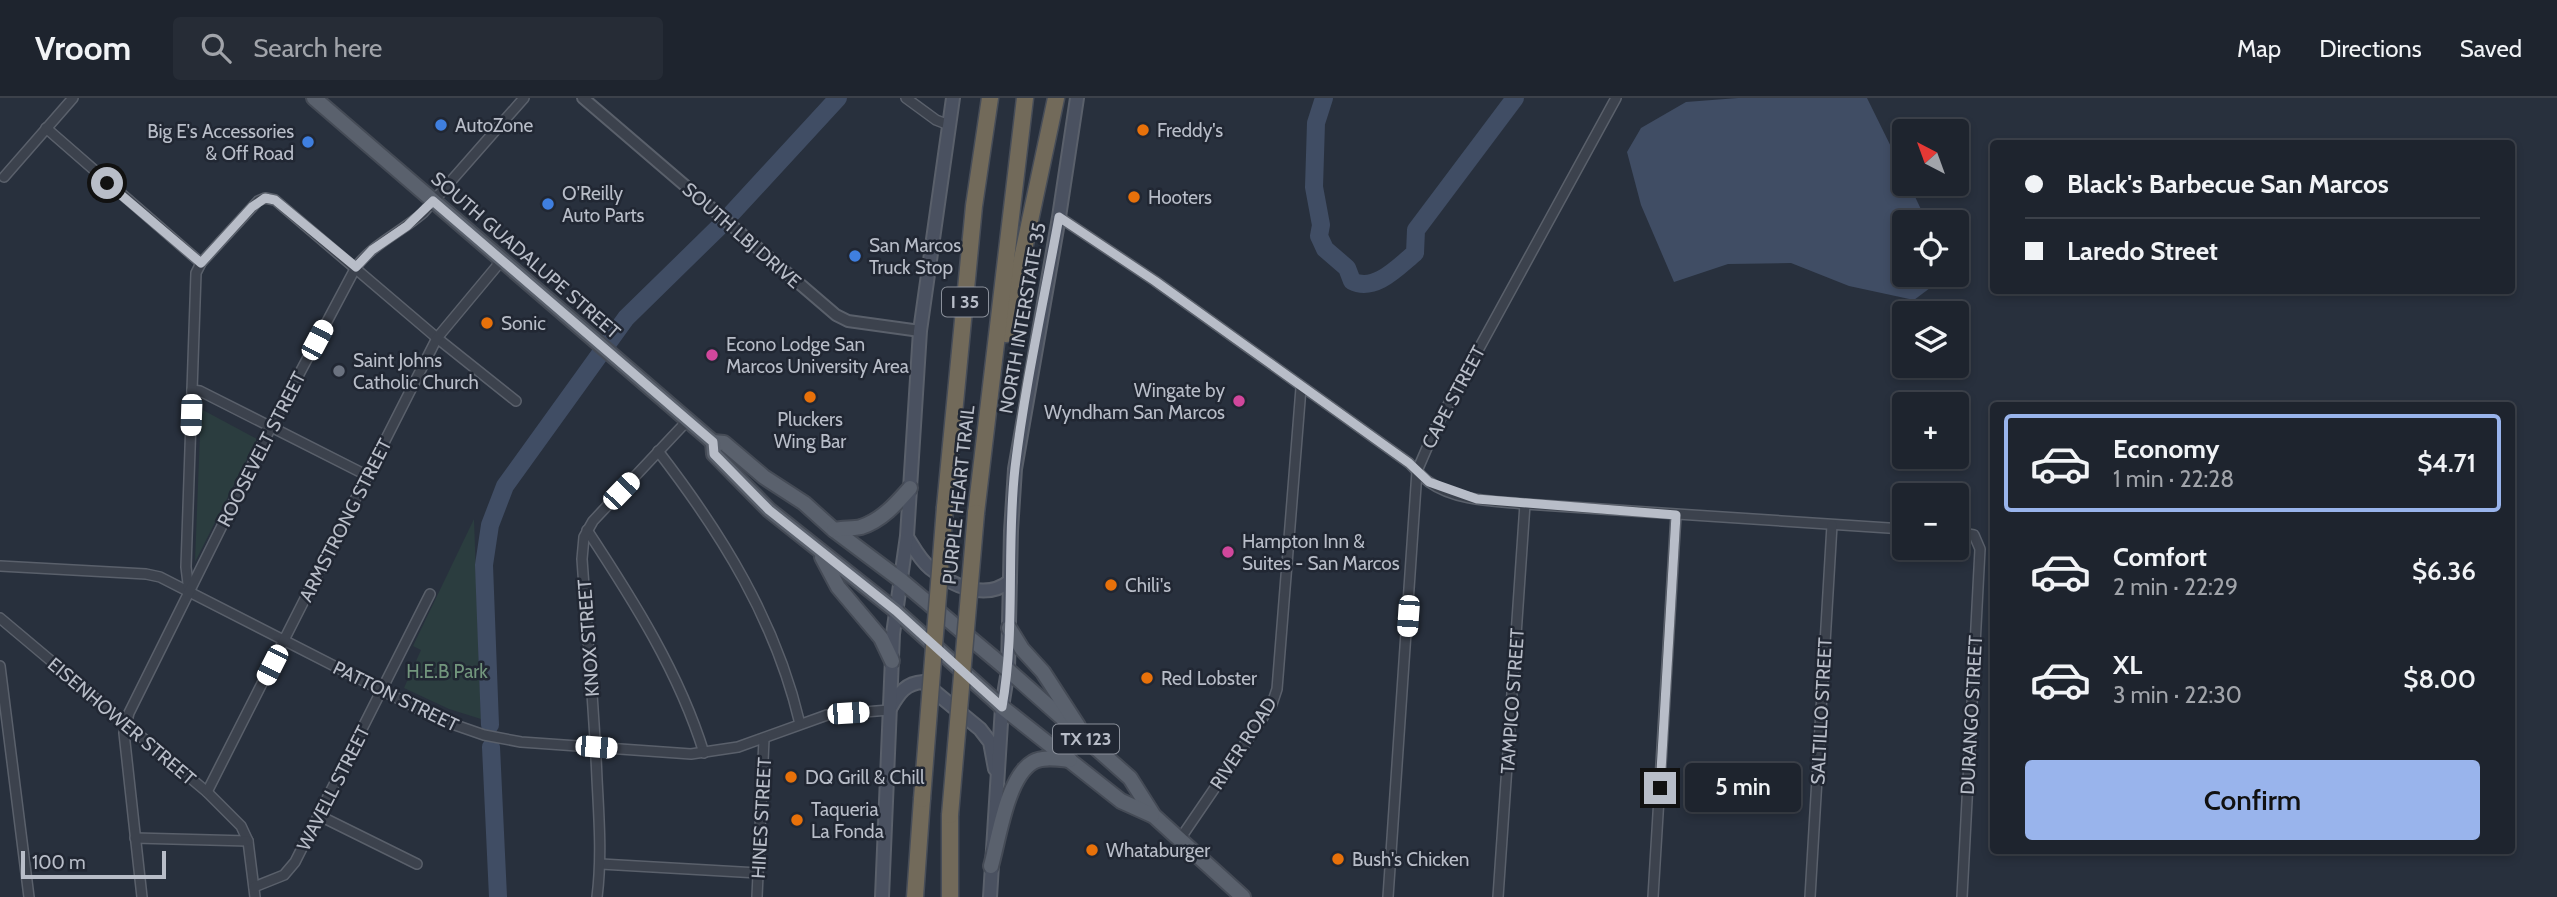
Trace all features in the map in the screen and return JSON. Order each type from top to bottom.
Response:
[{"type":"highway","points":[[976,192],[981,98]]},
{"type":"highway","name":"PURPLE HEART TRAIL","points":[[915,897],[945,507],[976,192],[990,98]]},
{"type":"highway","name":"PURPLE HEART TRAIL","points":[[950,897],[950,815],[976,513],[1025,98]]},
{"type":"highway","points":[[985,436],[1056,98]]},
{"type":"main road","name":"SOUTH GUADALUPE STREET","points":[[314,98],[713,442],[724,443],[764,477],[804,503],[1008,670],[1130,778],[1153,816]]},
{"type":"main road","points":[[882,897],[892,661],[907,536],[920,331],[953,98]]},
{"type":"main road","name":"NORTH INTERSTATE 35","points":[[997,780],[1002,707],[1008,670],[1015,469],[1077,98]]},
{"type":"main road","name":"SOUTH GUADALUPE STREET","points":[[713,442],[714,454],[769,510],[896,611],[1002,707],[1121,801],[1153,816],[1243,897]]},
{"type":"main road","points":[[834,530],[858,528],[874,521],[894,506],[910,488]]},
{"type":"main road","points":[[907,536],[929,568],[958,586],[986,591],[1000,590],[1010,581]]},
{"type":"main road","points":[[820,552],[838,587],[881,638],[892,661]]},
{"type":"main road","points":[[1009,628],[1022,649],[1043,672],[1089,742]]},
{"type":"main road","points":[[889,710],[905,688],[923,682],[980,729],[990,742],[997,780],[990,897]]},
{"type":"main road","points":[[991,866],[1012,789],[1019,774],[1034,761],[1051,758],[1071,760]]},
{"type":"street","points":[[4,177],[73,98]]},
{"type":"street","name":"ROOSEVELT STREET","points":[[124,725],[271,427],[356,267],[372,250],[407,226],[433,201],[524,98]]},
{"type":"street","name":"SOUTH LBJ DRIVE","points":[[583,98],[836,315],[848,321],[920,331]]},
{"type":"street","points":[[906,98],[936,120],[949,125]]},
{"type":"street","name":"CAPE STREET","points":[[1388,897],[1417,471],[1436,426],[1616,98]]},
{"type":"street","points":[[46,128],[201,263]]},
{"type":"street","points":[[188,592],[185,577],[196,273],[201,263],[252,207],[265,198],[275,200],[437,338],[516,401]]},
{"type":"street","points":[[1059,217],[1155,281],[1429,482],[1461,495],[1525,504],[1892,528]]},
{"type":"street","name":"ARMSTRONG STREET","points":[[208,792],[437,338],[502,260]]},
{"type":"street","name":"RIVER ROAD","points":[[1180,839],[1272,704],[1277,689],[1301,388]]},
{"type":"street","points":[[192,390],[200,391],[368,476]]},
{"type":"street","points":[[688,420],[602,510],[587,530],[639,609],[673,676],[704,753]]},
{"type":"street","points":[[658,451],[711,522],[760,607],[792,687],[800,724]]},
{"type":"street","name":"TAMPICO STREET","points":[[1498,897],[1525,504]]},
{"type":"street","points":[[1654,897],[1676,515]]},
{"type":"street","name":"SALTILLO STREET","points":[[1811,897],[1832,525]]},
{"type":"street","name":"KNOX STREET","points":[[587,530],[582,559],[596,747],[601,864],[597,897]]},
{"type":"street","name":"DURANGO STREET","points":[[1962,897],[1979,550],[1974,535],[1969,534]]},
{"type":"street","name":"PATTON STREET","points":[[0,566],[146,574],[160,578],[438,719],[484,734],[522,741],[704,753],[764,739],[827,715],[889,710]]},
{"type":"street","name":"WAVELL STREET","points":[[255,892],[290,869],[430,594]]},
{"type":"street","name":"EISENHOWER STREET","points":[[0,618],[124,725],[208,792],[242,826],[248,841]]},
{"type":"street","points":[[0,666],[29,897]]},
{"type":"street","points":[[124,725],[142,897]]},
{"type":"street","name":"HINES STREET","points":[[757,897],[764,739]]},
{"type":"street","points":[[318,815],[416,864]]},
{"type":"street","points":[[135,838],[248,841],[255,892]]},
{"type":"street","points":[[601,864],[758,873]]},
{"type":"green space","points":[[201,409],[257,439],[195,562]]},
{"type":"green space","name":"H.E.B Park","points":[[474,519],[481,719],[449,709],[404,688],[421,650],[413,646]]},
{"type":"water","points":[[1738,98],[1867,98],[1892,149],[1892,196],[1915,196],[1921,210],[1892,210],[1892,287],[1931,287],[1914,300],[1849,286],[1791,263],[1728,264],[1674,282],[1641,205],[1627,152],[1641,128],[1686,102]]},
{"type":"waterway","points":[[732,213],[838,98]]},
{"type":"waterway","points":[[1324,98],[1316,123],[1314,187],[1321,225],[1319,236],[1325,249],[1347,268],[1352,281],[1361,284],[1378,281],[1415,253],[1416,230],[1515,98]]},
{"type":"waterway","points":[[490,725],[484,565],[490,525],[505,486],[626,318],[719,227]]},
{"type":"waterway","points":[[491,747],[498,897]]},
{"type":"place","name":"AutoZone","points":[[441,125]]},
{"type":"place","name":"Freddy's","points":[[1143,130]]},
{"type":"place","name":"Big E's Accessories & Off Road","points":[[308,142]]},
{"type":"place","name":"Hooters","points":[[1134,197]]},
{"type":"place","name":"O'Reilly Auto Parts","points":[[548,204]]},
{"type":"place","name":"San Marcos Truck Stop","points":[[855,256]]},
{"type":"place","name":"Sonic","points":[[487,323]]},
{"type":"place","name":"Econo Lodge San Marcos University Area","points":[[712,355]]},
{"type":"place","name":"Saint Johns Catholic Church","points":[[339,371]]},
{"type":"place","name":"Pluckers Wing Bar","points":[[810,397]]},
{"type":"place","name":"Wingate by Wyndham San Marcos","points":[[1239,401]]},
{"type":"place","name":"Hampton Inn & Suites - San Marcos","points":[[1228,552]]},
{"type":"place","name":"Chili's","points":[[1111,585]]},
{"type":"place","name":"Red Lobster","points":[[1147,678]]},
{"type":"place","name":"DQ Grill & Chill","points":[[791,777]]},
{"type":"place","name":"Taqueria La Fonda","points":[[797,820]]},
{"type":"place","name":"Whataburger","points":[[1092,850]]},
{"type":"place","name":"Bush's Chicken","points":[[1338,859]]},
{"type":"route","points":[[107,183],[201,263],[252,207],[265,198],[275,200],[356,267],[372,250],[423,213],[433,201],[713,442],[714,454],[769,510],[896,611],[1002,707],[1008,670],[1015,469],[1059,217],[1155,281],[1409,463],[1429,482],[1477,499],[1676,515],[1660,788]]}]
